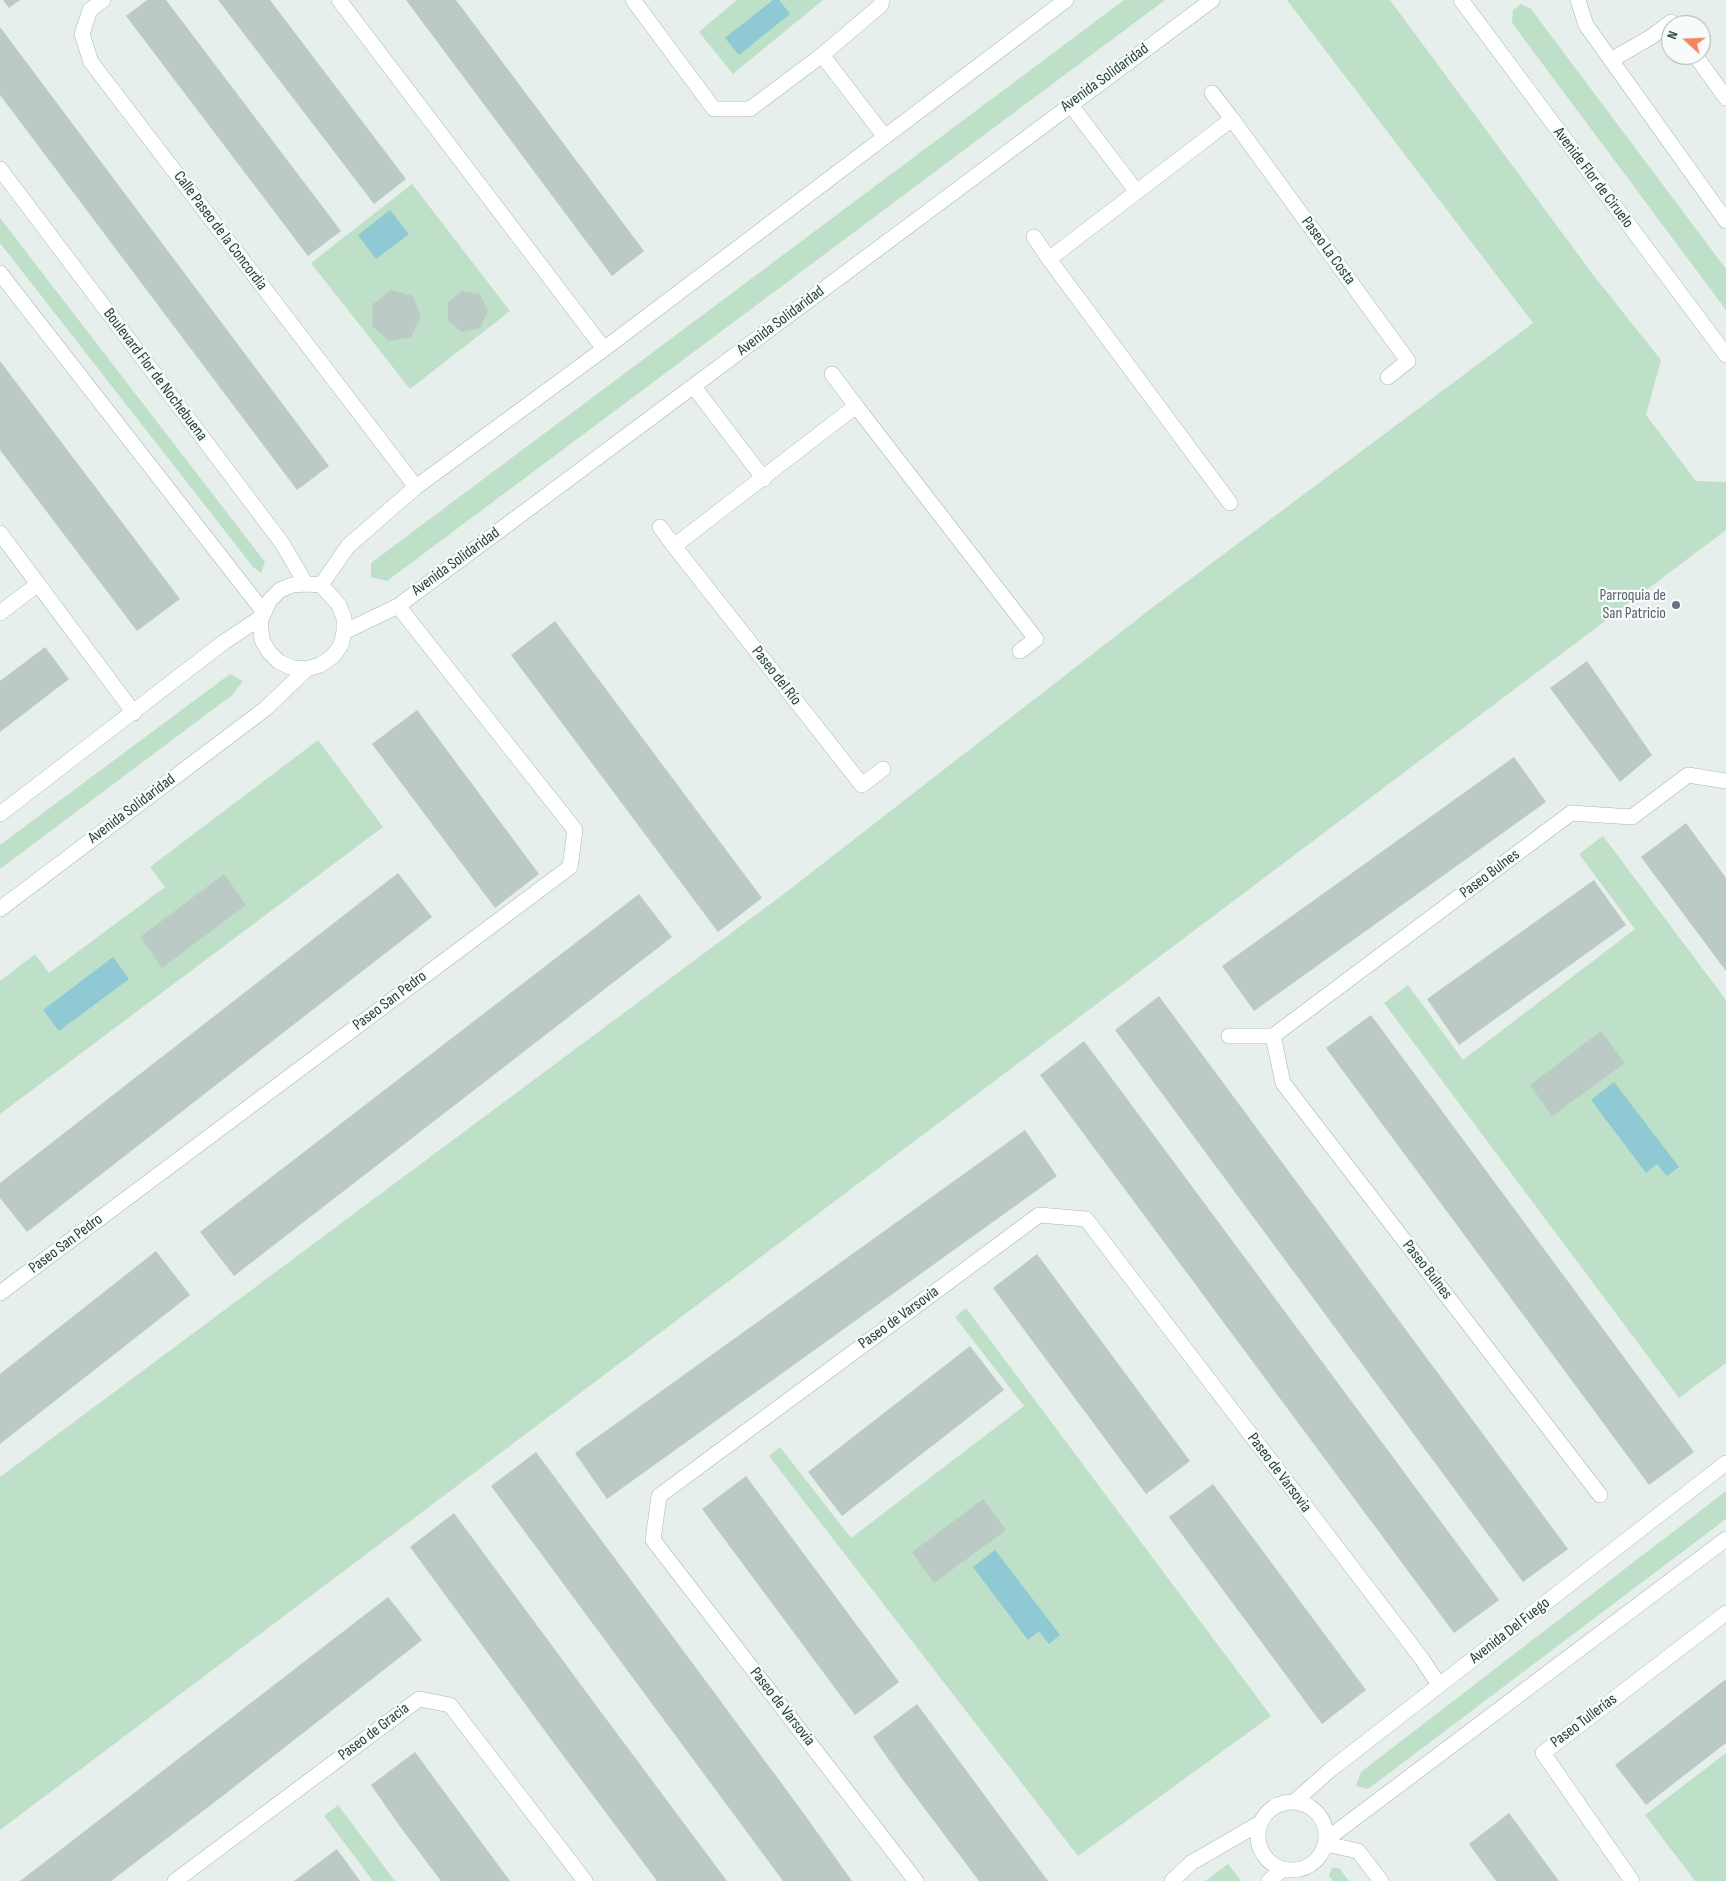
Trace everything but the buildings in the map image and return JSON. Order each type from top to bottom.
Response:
[{"type":"street","name":"Calle Paseo de la Concordia","points":[[103,0],[90,10],[82,34],[91,62],[416,487]]},
{"type":"street","points":[[338,0],[604,350]]},
{"type":"street","points":[[633,0],[714,109],[750,109],[822,56],[881,5],[882,0]]},
{"type":"street","points":[[313,584],[348,546],[416,487],[604,350],[1066,0]]},
{"type":"street","name":"Avenida Solidaridad","points":[[344,632],[398,606],[1212,0]]},
{"type":"street","name":"Avenide Flor de Ciruelo","points":[[1461,0],[1726,355]]},
{"type":"street","points":[[1578,0],[1586,25],[1726,221]]},
{"type":"street","points":[[1611,60],[1661,30]]},
{"type":"street","points":[[822,56],[885,137]]},
{"type":"street","points":[[1702,65],[1726,98]]},
{"type":"street","name":"Paseo La Costa","points":[[1212,93],[1408,361],[1388,377]]},
{"type":"street","points":[[1070,104],[1137,192]]},
{"type":"street","points":[[1049,259],[1232,119]]},
{"type":"street","name":"Boulevard Flor de Nochebuena","points":[[0,169],[313,584]]},
{"type":"street","points":[[1034,238],[1230,503]]},
{"type":"street","points":[[0,273],[261,615],[262,640],[269,652],[280,662],[292,668],[307,669],[320,665],[333,656],[341,645],[344,632],[344,618],[340,605],[313,584],[292,585],[280,590],[270,600],[261,615],[0,814]]},
{"type":"street","points":[[832,374],[1036,639],[1020,651]]},
{"type":"street","points":[[694,387],[764,479]]},
{"type":"street","points":[[674,546],[764,479],[856,406]]},
{"type":"street","name":"Paseo del Río","points":[[660,527],[862,785],[883,769]]},
{"type":"street","points":[[0,533],[134,713]]},
{"type":"street","points":[[0,613],[38,584]]},
{"type":"street","name":"Paseo San Pedro","points":[[0,1293],[570,867],[575,830],[398,606]]},
{"type":"street","name":"Avenida Solidaridad","points":[[0,909],[265,709],[307,669]]},
{"type":"street","name":"Paseo Bulnes","points":[[1600,1495],[1283,1083],[1273,1036],[1571,813],[1632,816],[1688,775],[1726,781]]},
{"type":"street","points":[[1229,1036],[1273,1036]]},
{"type":"street","name":"Paseo de Varsovia","points":[[916,1881],[653,1540],[659,1496],[1039,1215],[1086,1220],[1422,1659],[1439,1686]]},
{"type":"street","name":"Avenida Del Fuego","points":[[1295,1801],[1330,1770],[1726,1463]]},
{"type":"street","points":[[1326,1841],[1726,1539]]},
{"type":"street","name":"Paseo Tullerías","points":[[1632,1881],[1543,1753],[1726,1613]]},
{"type":"street","name":"Paseo de Gracia","points":[[175,1881],[419,1699],[450,1705],[585,1881]]},
{"type":"street","points":[[1269,1881],[1293,1874],[1317,1861],[1326,1841],[1326,1828],[1314,1809],[1295,1801],[1274,1806],[1265,1814],[1257,1834],[1261,1851],[1272,1865],[1293,1874]]},
{"type":"street","points":[[1172,1881],[1192,1863],[1260,1823]]},
{"type":"street","points":[[1326,1841],[1358,1850],[1381,1881]]},
{"type":"green space","points":[[737,0],[823,0],[733,74],[699,32]]},
{"type":"green space","points":[[1124,0],[1165,0],[387,581],[371,577],[371,563]]},
{"type":"green space","points":[[1287,0],[1390,0],[1594,276],[1661,360],[1646,415],[1696,481],[1726,482],[1726,530],[0,1830],[0,1477],[785,893],[1157,604],[1533,323]]},
{"type":"green space","points":[[1521,4],[1531,9],[1726,269],[1726,310],[1512,23],[1513,10]]},
{"type":"green space","points":[[412,184],[510,311],[410,389],[311,263]]},
{"type":"green space","points":[[0,218],[265,562],[261,573],[253,567],[0,243]]},
{"type":"green space","points":[[230,674],[243,681],[231,696],[0,869],[0,845]]},
{"type":"green space","points":[[318,740],[383,827],[0,1114],[0,981],[35,954],[49,973],[165,887],[150,867]]},
{"type":"green space","points":[[1603,836],[1726,1000],[1726,1363],[1679,1398],[1384,1003],[1408,985],[1463,1060],[1635,929],[1579,854]]},
{"type":"green space","points":[[966,1308],[1271,1716],[1078,1856],[769,1456],[780,1447],[851,1538],[1024,1406],[955,1317]]},
{"type":"green space","points":[[1726,1491],[1726,1519],[1368,1789],[1356,1786],[1361,1772]]},
{"type":"green space","points":[[1726,1753],[1726,1881],[1695,1881],[1645,1815]]},
{"type":"green space","points":[[338,1805],[395,1881],[373,1881],[324,1816]]},
{"type":"green space","points":[[1228,1864],[1241,1881],[1205,1881]]},
{"type":"green space","points":[[1332,1868],[1339,1868],[1349,1881],[1333,1881],[1329,1876]]},
{"type":"water","points":[[773,0],[779,0],[790,14],[739,55],[725,38]]},
{"type":"water","points":[[390,210],[409,234],[376,259],[358,235]]},
{"type":"water","points":[[113,957],[129,979],[59,1031],[43,1010]]},
{"type":"water","points":[[1614,1082],[1679,1167],[1667,1176],[1657,1164],[1646,1173],[1591,1100]]},
{"type":"water","points":[[995,1550],[1060,1635],[1049,1644],[1039,1631],[1028,1640],[973,1567]]},
{"type":"place","name":"Parroquia de San Patricio","points":[[1676,605]]}]
